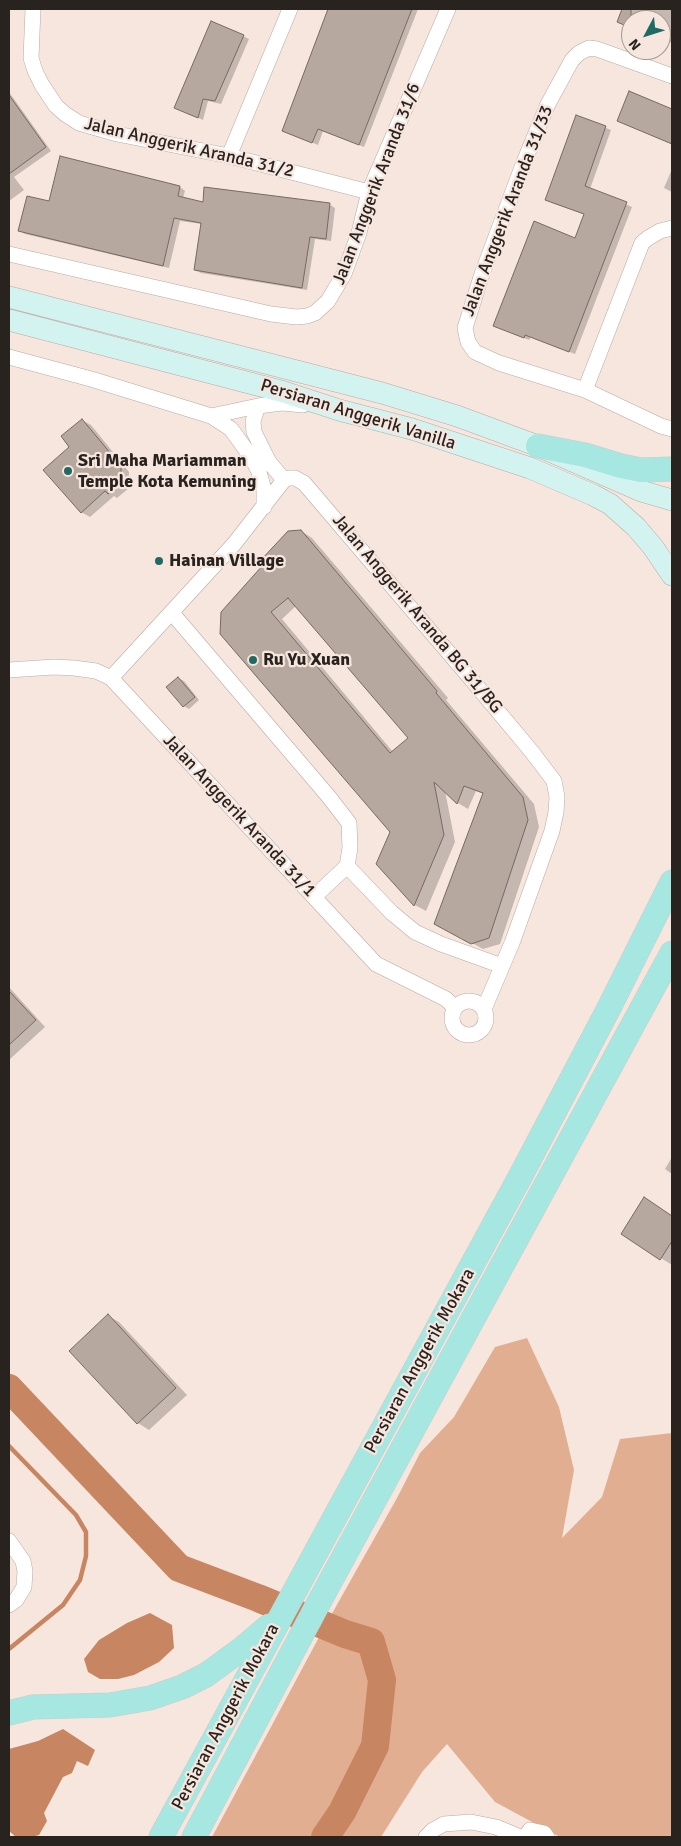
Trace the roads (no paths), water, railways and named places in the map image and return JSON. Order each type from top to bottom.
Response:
[{"type":"main road","name":"Persiaran Anggerik Vanilla","points":[[9,297],[382,393],[457,416],[538,446],[641,491],[672,500]]},
{"type":"main road","name":"Persiaran Anggerik Vanilla","points":[[9,320],[284,392],[339,410],[412,429],[530,468],[610,504],[636,527],[653,547],[672,575]]},
{"type":"main road","points":[[538,446],[585,455],[641,470],[672,469]]},
{"type":"main road","name":"Persiaran Anggerik Mokara","points":[[161,1837],[520,1177],[609,1008],[672,882]]},
{"type":"main road","name":"Persiaran Anggerik Mokara","points":[[194,1837],[302,1633],[672,954]]},
{"type":"main road","points":[[9,1713],[33,1707],[110,1704],[150,1698],[182,1687],[206,1675],[243,1648],[280,1617]]},
{"type":"street","name":"Jalan Anggerik Aranda 31/2","points":[[33,9],[31,58],[35,71],[49,96],[65,114],[88,127],[229,156],[369,192]]},
{"type":"street","points":[[229,156],[290,9]]},
{"type":"street","name":"Jalan Anggerik Aranda 31/6","points":[[9,254],[271,314],[296,317],[307,316],[323,308],[338,286],[359,233],[369,192],[448,9]]},
{"type":"street","name":"Jalan Anggerik Aranda 31/33","points":[[672,76],[597,49],[589,48],[579,53],[572,60],[548,104],[531,145],[464,328],[468,342],[475,352],[499,363],[585,390],[672,430]]},
{"type":"street","points":[[585,390],[642,243],[660,231],[672,228]]},
{"type":"street","points":[[9,358],[91,379],[211,416],[231,429],[252,458],[259,472],[264,490],[264,507]]},
{"type":"street","points":[[211,416],[282,403],[339,410]]},
{"type":"street","points":[[112,678],[234,544],[284,480],[269,462],[254,432],[253,421],[258,406]]},
{"type":"street","name":"Jalan Anggerik Aranda BG 31/BG","points":[[284,480],[295,478],[304,483],[314,493],[554,781],[557,797],[552,831],[512,943],[484,1009]]},
{"type":"street","points":[[172,613],[349,823],[350,848],[347,866],[314,897]]},
{"type":"street","name":"Jalan Anggerik Aranda 31/1","points":[[9,670],[54,667],[74,668],[96,671],[112,678],[376,964],[446,999],[455,1008]]},
{"type":"street","points":[[347,866],[392,913],[415,932],[441,944],[502,966]]},
{"type":"street","points":[[470,1000],[481,1004],[486,1014],[485,1025],[482,1030],[472,1035],[461,1033],[452,1019],[455,1008],[464,1001],[470,1000]]},
{"type":"street","points":[[9,1541],[23,1561],[26,1570],[24,1587],[12,1603]]},
{"type":"street","points":[[426,1837],[432,1830],[444,1824],[471,1822],[496,1827],[520,1837]]},
{"type":"street","points":[[525,1837],[530,1830],[544,1833],[547,1837]]},
{"type":"waterway","points":[[9,1388],[179,1568],[345,1634],[371,1642],[382,1680],[375,1746],[342,1812],[325,1837]]},
{"type":"waterway","points":[[9,1446],[76,1515],[86,1532],[86,1556],[80,1580],[63,1605],[9,1649]]},
{"type":"place","name":"Sri Maha Mariamman Temple Kota Kemuning","points":[[68,471]]},
{"type":"place","name":"Hainan Village","points":[[159,561]]},
{"type":"place","name":"Ru Yu Xuan","points":[[253,660]]}]
